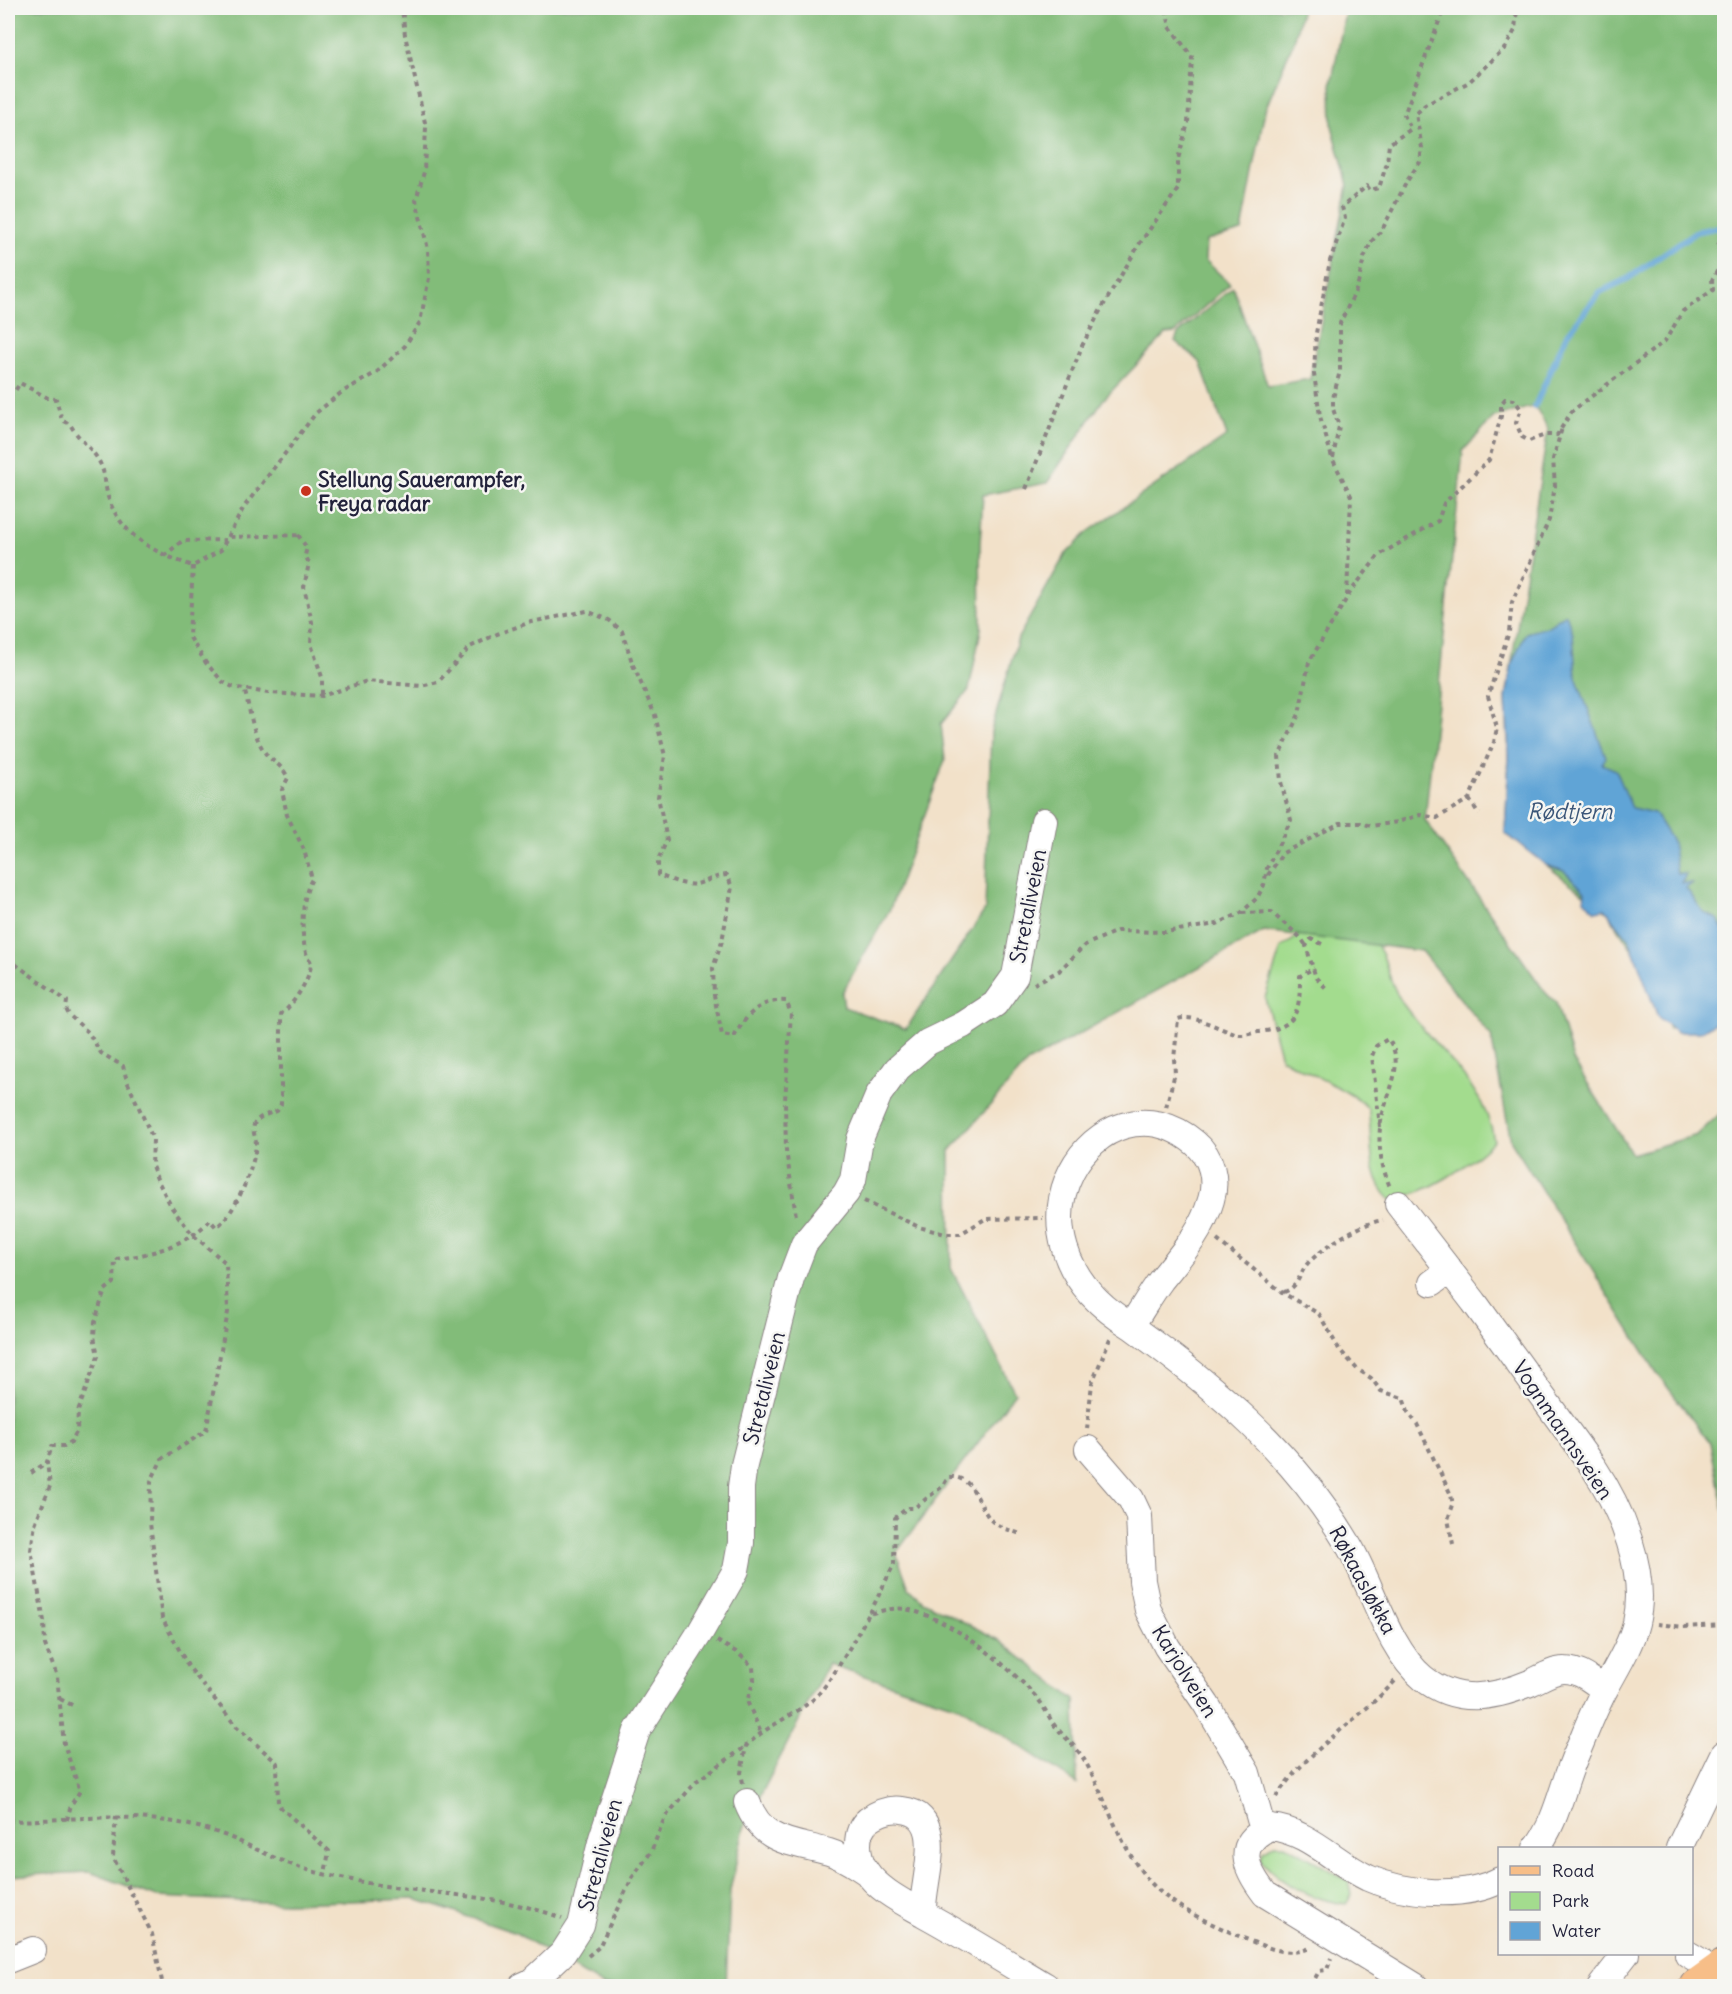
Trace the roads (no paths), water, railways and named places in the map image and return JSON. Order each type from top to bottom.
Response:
[{"type":"street","name":"Stretaliveien","points":[[522,1986],[533,1981],[563,1953],[580,1925],[602,1838],[637,1731],[701,1631],[736,1570],[741,1543],[741,1487],[744,1465],[791,1278],[804,1244],[846,1193],[853,1180],[860,1139],[879,1094],[897,1069],[928,1042],[963,1025],[995,1004],[1015,976],[1044,821]]},
{"type":"street","name":"Røkaasløkka","points":[[1125,1322],[1202,1226],[1212,1198],[1214,1178],[1203,1150],[1194,1141],[1159,1125],[1138,1124],[1118,1129],[1091,1144],[1069,1172],[1062,1190],[1058,1219],[1064,1248],[1079,1277],[1097,1300],[1125,1322],[1231,1403],[1262,1432],[1348,1544],[1401,1652],[1412,1666],[1436,1687],[1473,1698],[1500,1693],[1562,1670],[1582,1674],[1604,1690]]},
{"type":"street","name":"Vognmannsveien","points":[[1403,1209],[1441,1277],[1607,1489],[1625,1532],[1634,1562],[1639,1590],[1636,1622],[1627,1648],[1604,1690],[1550,1822],[1537,1847]]},
{"type":"street","name":"Karjolveien","points":[[1088,1449],[1131,1498],[1139,1516],[1142,1581],[1148,1610],[1167,1647],[1206,1704],[1247,1773],[1267,1828]]},
{"type":"street","points":[[1679,1847],[1725,1754]]},
{"type":"street","points":[[747,1802],[753,1819],[771,1836],[831,1852],[866,1872],[893,1895],[1046,1986]]},
{"type":"street","points":[[866,1872],[860,1860],[858,1846],[865,1823],[877,1814],[892,1809],[911,1811],[922,1819],[931,1846],[923,1913]]},
{"type":"street","points":[[1415,1986],[1265,1894],[1252,1878],[1246,1860],[1247,1847],[1253,1836],[1267,1828],[1296,1833],[1368,1878],[1398,1886],[1466,1891],[1498,1881]]},
{"type":"street","points":[[8,1960],[33,1950]]},
{"type":"street","points":[[1601,1986],[1624,1955]]},
{"type":"water","name":"Rødtjern","points":[[1566,614],[1573,634],[1576,677],[1606,757],[1602,764],[1616,770],[1632,808],[1654,813],[1672,841],[1677,874],[1686,874],[1682,883],[1693,883],[1686,888],[1704,913],[1718,919],[1724,933],[1724,1018],[1700,1032],[1677,1032],[1658,1017],[1629,939],[1605,909],[1596,911],[1584,900],[1585,892],[1564,871],[1546,865],[1505,833],[1509,757],[1506,698],[1512,663],[1526,633],[1547,627]]},
{"type":"waterway","points":[[1535,406],[1566,336],[1600,292],[1629,278],[1695,232],[1724,226]]},
{"type":"place","name":"Stellung Sauerampfer, Freya radar","points":[[306,491]]}]
